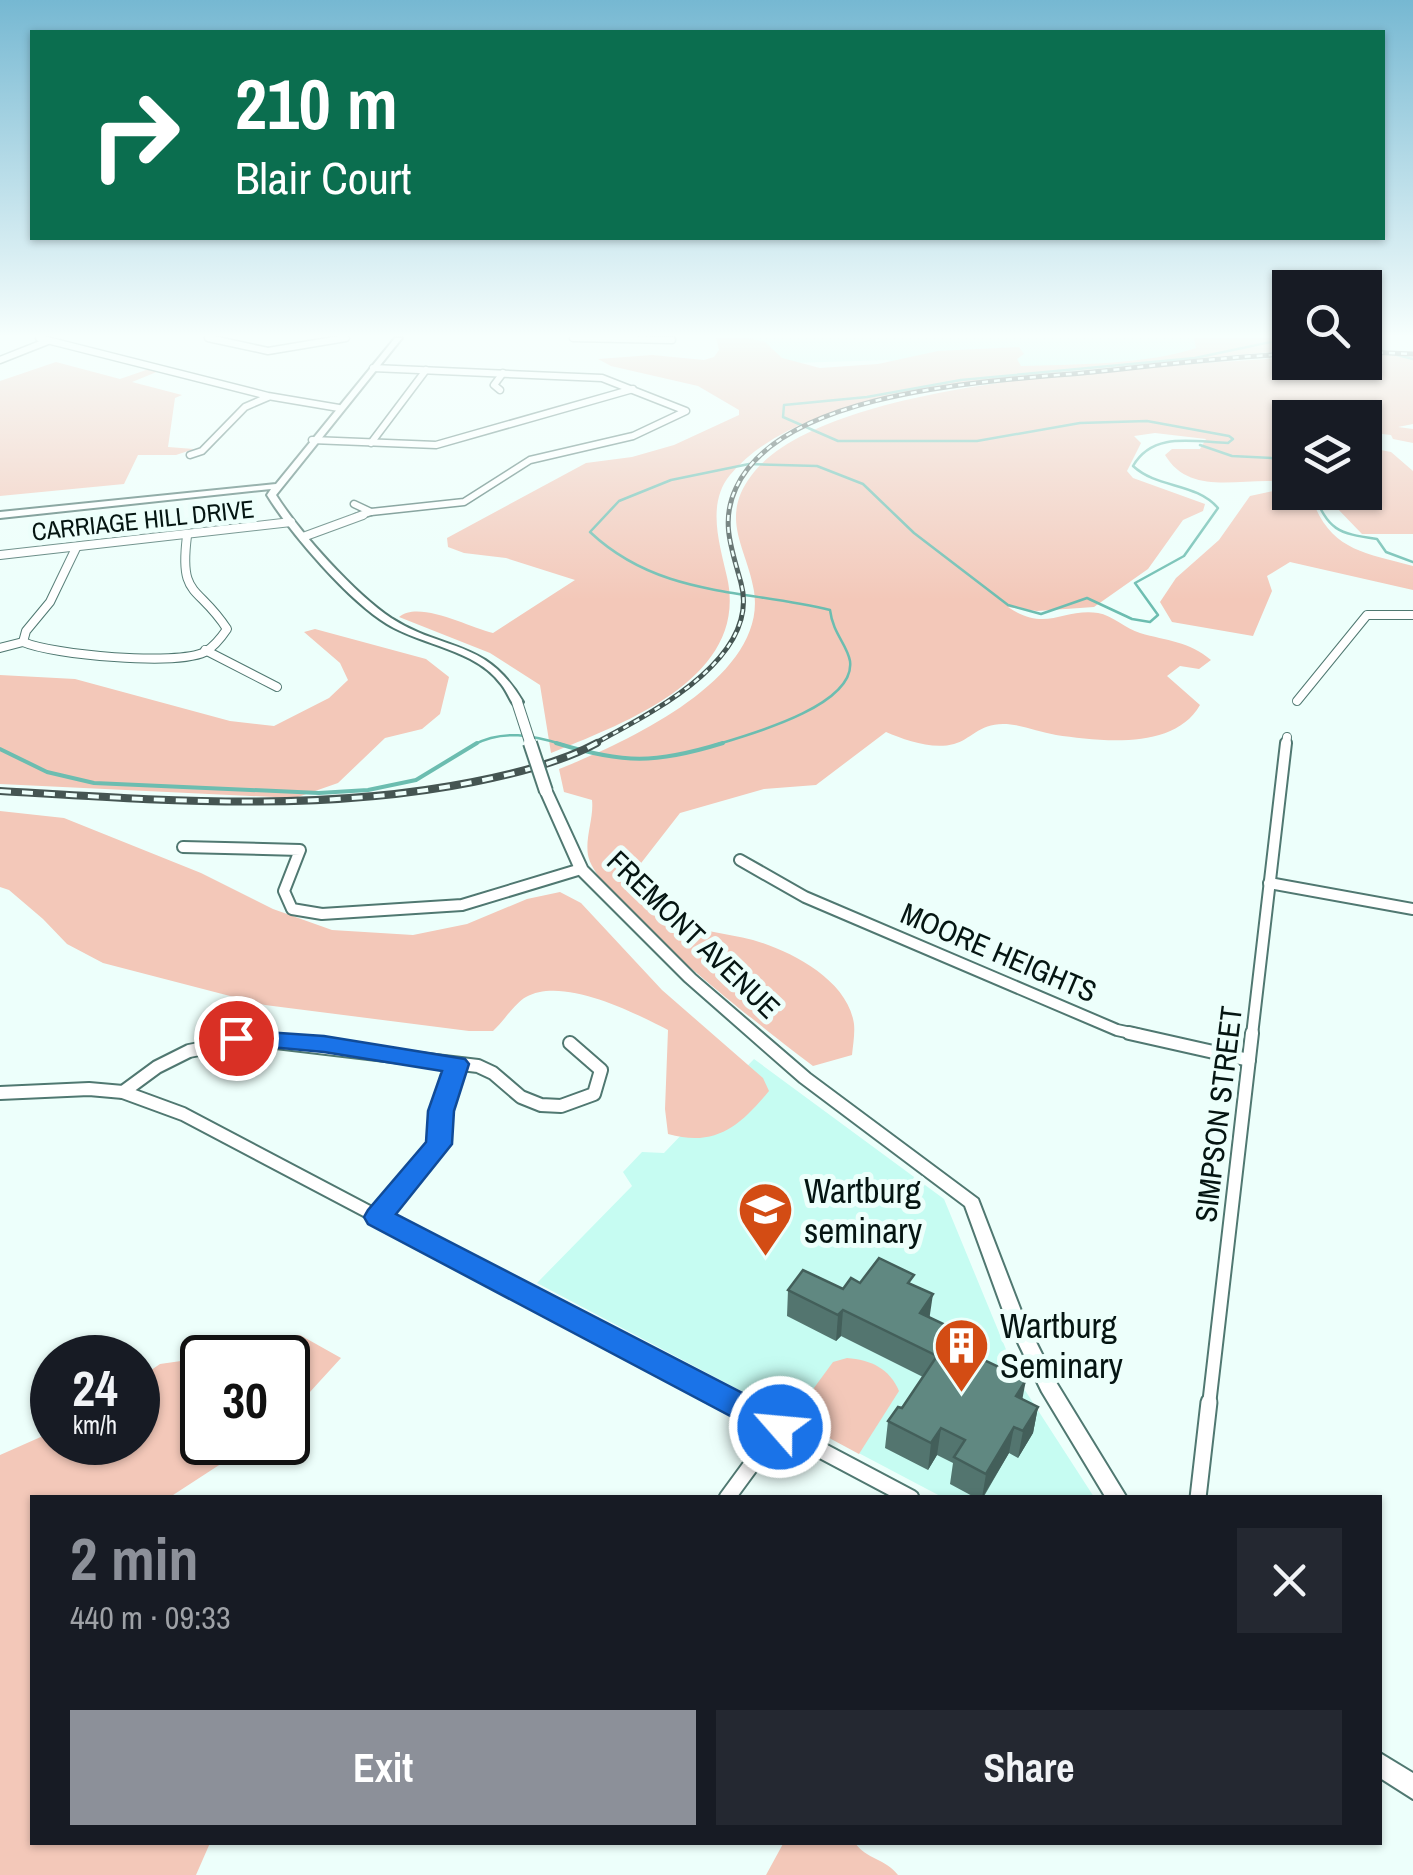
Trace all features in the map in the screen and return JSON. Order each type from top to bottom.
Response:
[{"type":"main road","points":[[0,515],[275,486],[324,426]]},
{"type":"main road","name":"FREMONT AVENUE","points":[[275,486],[272,500],[302,537],[387,620],[490,663],[510,683],[546,791],[581,869],[690,978],[805,1078],[972,1203],[1022,1334],[1049,1387],[1115,1495]]},
{"type":"main road","points":[[1382,1765],[1413,1787]]},
{"type":"street","points":[[190,455],[202,450],[226,426]]},
{"type":"street","points":[[371,443],[384,426]]},
{"type":"street","points":[[312,440],[436,445],[504,426]]},
{"type":"street","points":[[302,537],[372,512],[450,506],[530,460],[633,436],[659,426]]},
{"type":"street","points":[[354,504],[372,512]]},
{"type":"street","name":"CARRIAGE HILL DRIVE","points":[[0,555],[290,522]]},
{"type":"street","points":[[0,648],[23,642],[44,649],[154,658],[205,650],[220,641],[227,629],[182,576],[187,536]]},
{"type":"street","points":[[23,642],[26,631],[50,602],[76,548]]},
{"type":"street","points":[[1297,701],[1367,615],[1413,615]]},
{"type":"street","points":[[205,650],[277,687]]},
{"type":"street","name":"SIMPSON STREET","points":[[1198,1495],[1287,737]]},
{"type":"street","points":[[183,847],[300,850],[284,890],[292,910],[322,914],[462,906],[581,869]]},
{"type":"street","name":"MOORE HEIGHTS","points":[[740,860],[805,897],[1116,1030],[1249,1060]]},
{"type":"street","points":[[1269,884],[1413,909]]},
{"type":"street","points":[[122,1092],[152,1066],[187,1048],[236,1038],[324,1044],[488,1069],[524,1101],[564,1107],[594,1094],[601,1070],[570,1043]]},
{"type":"street","points":[[378,1217],[439,1144],[441,1111],[456,1064]]},
{"type":"street","points":[[0,1093],[90,1089],[122,1092],[182,1114],[905,1495]]},
{"type":"street","points":[[729,1495],[780,1427]]},
{"type":"shaded area","points":[[0,426],[171,426],[168,447],[194,449],[176,455],[138,455],[124,484],[0,496]]},
{"type":"shaded area","points":[[716,426],[799,426],[763,445],[723,486],[717,525],[729,612],[719,643],[701,669],[645,711],[551,753],[540,685],[490,653],[399,617],[419,611],[431,613],[493,633],[575,580],[506,558],[464,553],[448,547],[447,538],[586,463],[632,457],[674,445]]},
{"type":"shaded area","points":[[828,426],[1272,426],[1272,481],[1222,482],[1190,477],[1176,469],[1165,455],[1172,449],[1200,449],[1206,439],[1155,433],[1134,436],[1141,443],[1127,471],[1133,478],[1205,504],[1203,511],[1183,520],[1148,569],[1094,607],[1037,611],[1008,607],[1021,615],[1044,619],[1098,613],[1135,631],[1186,645],[1203,654],[1211,660],[1199,669],[1180,666],[1167,676],[1200,705],[1188,720],[1154,736],[1114,740],[1049,734],[1003,724],[987,727],[954,744],[937,746],[886,732],[816,785],[764,789],[680,813],[638,867],[655,900],[672,916],[701,929],[768,945],[816,970],[841,994],[854,1028],[852,1055],[813,1066],[687,965],[620,902],[588,855],[592,800],[564,792],[559,769],[619,743],[686,703],[716,679],[739,652],[752,623],[754,591],[736,520],[737,506],[751,476],[791,442]]},
{"type":"shaded area","points":[[1382,426],[1406,426],[1398,427],[1413,429],[1413,443],[1393,439],[1382,434]]},
{"type":"shaded area","points":[[1382,450],[1391,452],[1413,471],[1413,534],[1362,534],[1339,510],[1382,510]]},
{"type":"shaded area","points":[[1272,491],[1272,510],[1317,510],[1327,527],[1349,546],[1413,566],[1413,590],[1290,562],[1267,576],[1272,591],[1253,636],[1172,622],[1160,602],[1176,578],[1219,540],[1250,496]]},
{"type":"shaded area","points":[[315,629],[426,659],[449,677],[440,714],[422,729],[385,738],[338,783],[295,798],[0,784],[0,675],[75,679],[230,721],[274,726],[329,698],[348,680],[340,663],[304,632]]},
{"type":"shaded area","points":[[0,811],[64,818],[201,873],[273,909],[332,930],[413,935],[467,924],[527,899],[560,892],[581,903],[662,990],[763,1078],[769,1091],[725,1131],[699,1138],[668,1134],[668,1030],[598,999],[559,991],[541,992],[522,1000],[493,1031],[469,1031],[265,1005],[103,963],[67,944],[9,890],[0,887]]},
{"type":"shaded area","name":"Wartburg seminary","points":[[754,1059],[944,1199],[1019,1381],[1093,1495],[938,1495],[537,1283],[632,1186],[623,1172],[642,1152],[664,1153]]},
{"type":"shaded area","points":[[310,1341],[341,1358],[310,1392]]},
{"type":"shaded area","points":[[847,1358],[878,1367],[890,1376],[899,1391],[859,1454],[792,1418],[833,1362]]},
{"type":"shaded area","points":[[180,1361],[180,1465],[219,1465],[173,1495],[30,1495],[30,1845],[209,1845],[196,1875],[0,1875],[0,1455],[30,1442],[30,1465],[160,1465],[160,1364]]},
{"type":"shaded area","points":[[782,1845],[857,1845],[898,1875],[766,1875]]},
{"type":"building","points":[[879,1258],[914,1275],[908,1283],[933,1294],[920,1313],[956,1330],[948,1343],[1026,1380],[1016,1396],[1038,1407],[1023,1431],[1014,1427],[986,1474],[954,1457],[965,1440],[941,1428],[931,1443],[888,1421],[898,1407],[902,1408],[937,1356],[843,1310],[838,1315],[788,1290],[803,1270],[843,1289],[851,1278],[860,1283]]},
{"type":"waterway","points":[[802,426],[838,441],[977,441],[1066,426]]},
{"type":"waterway","points":[[715,745],[774,726],[819,705],[847,677],[848,655],[830,610],[673,580],[617,553],[590,532],[619,501],[671,480],[749,464],[817,466],[863,484],[914,533],[1008,605],[1041,614],[1087,598],[1132,619],[1150,622],[1158,615],[1135,583],[1184,556],[1218,508],[1199,494],[1154,479],[1133,466],[1141,455],[1163,443],[1228,443],[1233,439],[1172,426]]},
{"type":"waterway","points":[[1200,445],[1232,456],[1272,458]]},
{"type":"waterway","points":[[1322,510],[1343,532],[1377,539],[1386,552],[1413,562]]},
{"type":"waterway","points":[[476,744],[518,735],[564,745]]},
{"type":"waterway","points":[[556,743],[601,755],[640,759],[678,755],[723,743]]},
{"type":"waterway","points":[[0,749],[47,772],[94,783],[319,793],[368,790],[416,780],[476,744]]},
{"type":"railway","points":[[592,745],[694,682],[734,637],[743,611],[741,583],[729,536],[731,500],[761,455],[806,426]]},
{"type":"railway","points":[[0,791],[237,802],[356,798],[504,775],[552,762],[597,743]]},
{"type":"place","name":"Wartburg seminary","points":[[765,1259]]},
{"type":"place","name":"Wartburg Seminary","points":[[961,1394]]},
{"type":"route","points":[[236,1038],[324,1044],[456,1064],[441,1111],[439,1144],[378,1217],[780,1427]]}]
